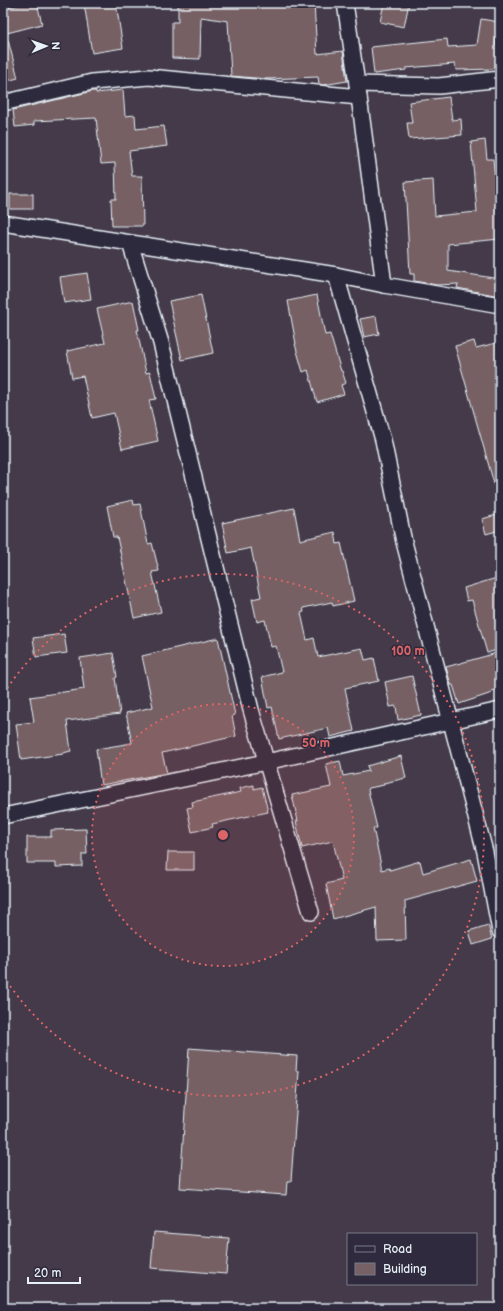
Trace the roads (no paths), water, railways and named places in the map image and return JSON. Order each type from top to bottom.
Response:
[{"type":"street","points":[[345,3],[384,285]]},
{"type":"street","points":[[3,102],[92,82],[149,77],[358,91],[439,86],[500,79]]},
{"type":"street","points":[[3,223],[336,275],[500,305]]},
{"type":"street","points":[[130,243],[161,343],[251,710],[311,912]]},
{"type":"street","points":[[336,275],[383,440],[404,542],[485,852],[500,931]]},
{"type":"street","points":[[3,816],[266,762],[500,710]]}]
